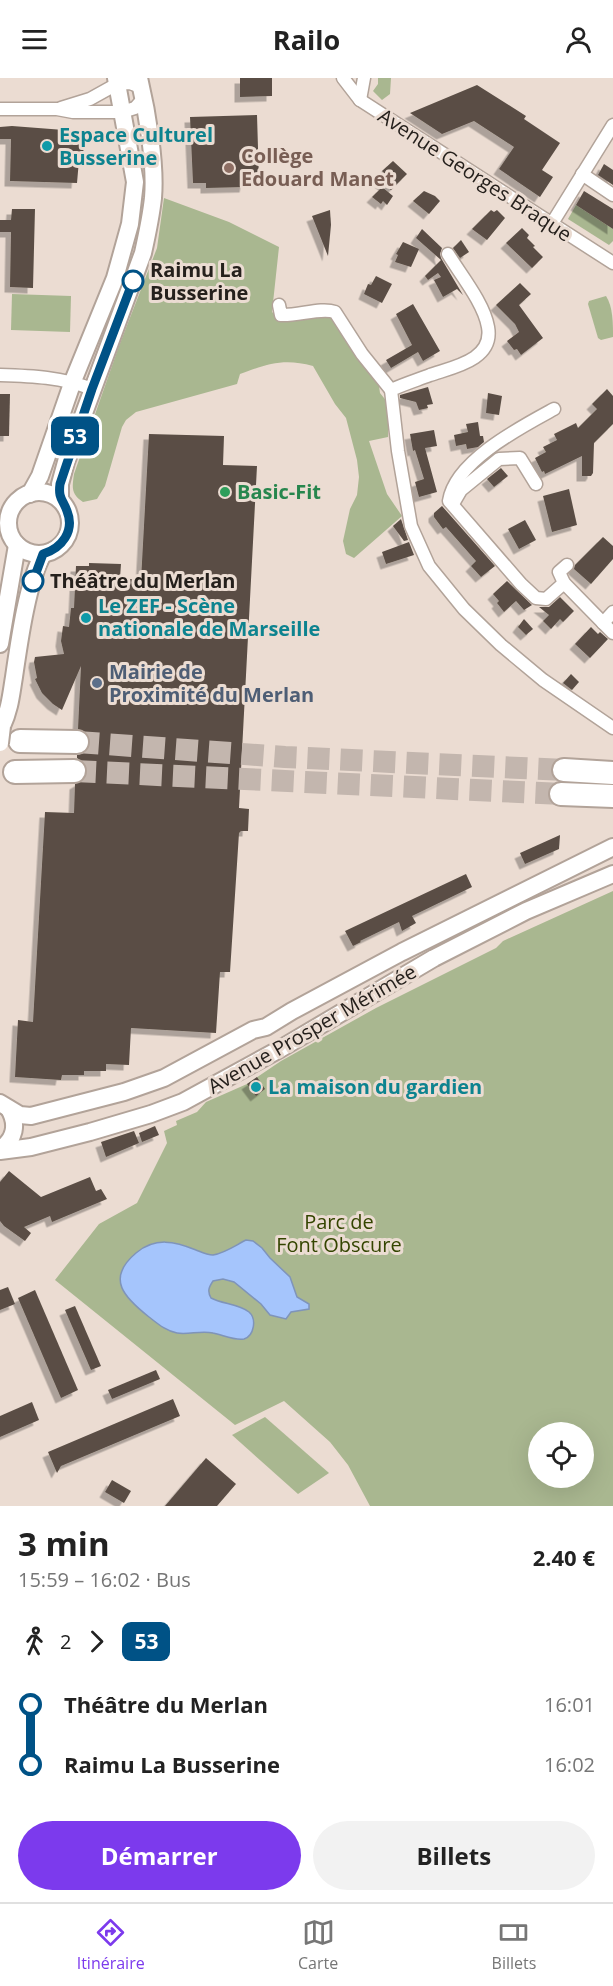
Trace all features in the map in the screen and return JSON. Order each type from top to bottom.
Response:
[{"type":"highway","points":[[8,737],[77,742]]},
{"type":"highway","points":[[564,770],[613,773]]},
{"type":"highway","points":[[15,772],[74,771]]},
{"type":"highway","points":[[561,794],[613,796]]},
{"type":"street","name":"Avenue Georges Braque","points":[[343,78],[360,100],[613,263]]},
{"type":"street","points":[[360,100],[364,78]]},
{"type":"street","points":[[57,110],[90,99],[117,81],[141,88]]},
{"type":"street","points":[[30,494],[40,476],[73,381],[114,278],[130,224],[135,182],[117,81]]},
{"type":"street","points":[[0,109],[122,112],[135,108],[141,88]]},
{"type":"street","points":[[60,499],[45,493],[30,494],[22,497],[16,503],[9,518],[12,538],[17,545],[25,550],[43,554],[56,549],[68,535],[69,519],[67,510],[60,499],[60,484],[92,389],[143,253],[149,225],[154,174],[141,88]]},
{"type":"street","points":[[551,225],[613,125]]},
{"type":"street","points":[[582,174],[613,195]]},
{"type":"street","points":[[391,390],[465,364],[479,354],[486,343],[489,328],[481,307],[448,254]]},
{"type":"street","points":[[279,305],[281,315],[294,316],[329,310],[335,312],[362,354],[391,390],[398,451],[411,526],[429,566],[464,609],[501,645],[543,681],[613,728]]},
{"type":"street","points":[[0,375],[73,381],[92,389]]},
{"type":"street","points":[[554,409],[506,436],[480,456],[450,492],[449,501],[521,584],[536,598],[546,599],[564,584]]},
{"type":"street","points":[[451,505],[461,490],[499,459],[520,458],[536,484]]},
{"type":"street","points":[[0,644],[17,545]]},
{"type":"street","points":[[8,737],[19,645],[33,581],[43,554]]},
{"type":"street","points":[[567,565],[559,572],[564,584],[613,633]]},
{"type":"street","points":[[603,623],[613,612]]},
{"type":"street","name":"Avenue Prosper Mérimée","points":[[4,1106],[20,1115],[32,1116],[124,1092],[164,1078],[253,1030],[266,1027],[402,952],[613,847]]},
{"type":"street","name":"Avenue Prosper Mérimée","points":[[0,1150],[31,1147],[90,1132],[183,1102],[283,1048],[434,958],[523,913],[613,874]]},
{"type":"street","name":"Avenue Prosper Mérimée","points":[[0,1150],[10,1142],[15,1129],[12,1115],[4,1106]]},
{"type":"green space","points":[[378,78],[391,78],[390,94],[382,100],[373,91],[378,84]]},
{"type":"green space","points":[[164,198],[229,222],[279,247],[272,312],[281,320],[330,316],[338,323],[359,360],[379,386],[380,393],[388,403],[388,437],[369,441],[387,494],[402,516],[354,558],[346,554],[343,541],[350,509],[357,495],[359,477],[357,460],[346,418],[313,366],[293,362],[267,365],[240,374],[237,384],[136,412],[126,420],[122,427],[105,486],[97,499],[83,502],[74,493],[74,474],[119,346],[157,248]]},
{"type":"green space","points":[[576,205],[613,229],[613,241],[609,245],[568,219]]},
{"type":"green space","points":[[12,294],[71,296],[70,332],[11,330]]},
{"type":"green space","points":[[606,296],[613,321],[613,337],[601,340],[598,338],[588,304],[589,301]]},
{"type":"green space","name":"Parc de Font Obscure","points":[[613,891],[613,1506],[370,1506],[348,1465],[330,1442],[284,1401],[235,1425],[55,1280],[99,1224],[137,1203],[167,1143],[164,1131],[177,1125],[176,1121],[197,1112],[206,1102],[247,1084],[281,1061],[376,1008],[496,948],[503,941]]},
{"type":"green space","points":[[265,1417],[329,1473],[298,1494],[232,1435]]},
{"type":"water","points":[[246,1240],[253,1241],[262,1248],[290,1277],[297,1297],[309,1304],[309,1309],[291,1312],[286,1319],[270,1315],[261,1304],[234,1282],[223,1279],[213,1281],[209,1289],[210,1296],[215,1300],[249,1312],[254,1323],[250,1334],[244,1339],[233,1339],[208,1332],[177,1333],[162,1327],[140,1310],[122,1288],[120,1280],[127,1262],[136,1253],[150,1245],[173,1243],[213,1255]]},
{"type":"building","points":[[240,78],[272,78],[272,96],[240,97]]},
{"type":"building","points":[[477,85],[526,116],[524,119],[560,143],[542,170],[553,177],[540,197],[499,169],[514,147],[474,121],[442,134],[410,113]]},
{"type":"building","points":[[257,115],[259,181],[246,182],[245,187],[206,188],[206,183],[193,183],[190,117]]},
{"type":"building","name":"Espace Culturel Busserine","points":[[0,127],[77,131],[77,135],[84,136],[83,161],[79,160],[77,183],[10,181],[11,139],[0,139]]},
{"type":"building","points":[[393,161],[407,174],[391,190],[380,182],[386,175],[382,171]]},
{"type":"building","points":[[604,164],[613,170],[613,185],[598,175]]},
{"type":"building","points":[[382,187],[393,196],[387,205],[383,201],[381,204],[372,197]]},
{"type":"building","points":[[424,191],[440,201],[429,214],[413,201]]},
{"type":"building","points":[[584,191],[613,209],[613,229],[576,205]]},
{"type":"building","points":[[12,209],[35,209],[33,288],[10,287],[11,232],[0,232],[0,220],[11,220]]},
{"type":"building","points":[[330,210],[331,225],[328,256],[312,216]]},
{"type":"building","points":[[491,210],[494,212],[497,210],[505,218],[487,240],[472,229]]},
{"type":"building","points":[[522,228],[529,235],[527,238],[535,246],[533,247],[543,257],[532,268],[506,243]]},
{"type":"building","points":[[422,229],[442,248],[441,258],[463,295],[457,289],[443,297],[434,280],[441,277],[438,273],[428,280],[425,276],[441,260],[416,238]]},
{"type":"building","points":[[461,240],[469,252],[460,258],[453,248]]},
{"type":"building","points":[[403,242],[419,249],[411,267],[395,262],[398,255],[396,254]]},
{"type":"building","points":[[376,276],[392,284],[382,303],[364,294],[368,284],[371,285]]},
{"type":"building","points":[[520,283],[531,294],[519,305],[543,338],[521,355],[507,341],[519,332],[515,324],[496,305]]},
{"type":"building","points":[[413,304],[440,351],[423,361],[418,352],[391,368],[386,360],[412,345],[396,314]]},
{"type":"building","points":[[428,387],[433,404],[427,405],[428,408],[419,410],[416,402],[400,398],[400,395]]},
{"type":"building","points":[[607,389],[613,396],[613,424],[594,443],[591,476],[582,476],[582,456],[545,474],[544,471],[542,472],[535,458],[546,452],[543,447],[557,440],[554,434],[576,423],[578,428],[597,409],[592,404]]},
{"type":"building","points":[[488,393],[502,396],[499,415],[486,413]]},
{"type":"building","points":[[0,394],[10,394],[9,436],[0,436]]},
{"type":"building","points":[[478,422],[480,436],[483,436],[484,442],[478,447],[467,449],[466,444],[456,446],[454,435],[468,432],[466,424]]},
{"type":"building","points":[[434,430],[437,446],[425,448],[437,492],[419,497],[415,482],[424,479],[415,450],[413,451],[410,434]]},
{"type":"building","points":[[149,434],[224,436],[223,465],[257,466],[239,808],[249,809],[248,831],[239,833],[230,972],[220,972],[216,1033],[131,1028],[129,1065],[106,1064],[106,1071],[84,1071],[84,1075],[62,1075],[61,1080],[15,1077],[18,1020],[33,1022],[45,812],[74,813],[75,784],[85,778],[87,771],[85,764],[77,758],[77,755],[84,753],[90,743],[88,735],[78,729],[81,666],[62,710],[42,693],[35,679],[37,678],[35,657],[64,654],[61,641],[63,626],[69,627],[71,608],[74,608],[76,566],[89,566],[89,563],[121,564],[120,578],[141,580]]},
{"type":"building","points":[[501,468],[508,476],[494,487],[487,479]]},
{"type":"building","points":[[569,489],[577,525],[552,532],[543,496]]},
{"type":"building","points":[[442,506],[495,566],[481,577],[471,566],[476,561],[434,517],[434,513]]},
{"type":"building","points":[[401,519],[408,540],[404,541],[393,526]]},
{"type":"building","points":[[525,520],[536,540],[519,549],[508,529]]},
{"type":"building","points":[[603,537],[613,546],[613,559],[591,584],[574,569],[575,565]]},
{"type":"building","points":[[409,542],[414,555],[386,564],[382,552]]},
{"type":"building","points":[[507,581],[532,605],[524,610],[516,601],[504,612],[493,594]]},
{"type":"building","points":[[560,597],[574,611],[563,622],[560,619],[551,629],[543,621],[549,615],[539,607],[549,607]]},
{"type":"building","points":[[524,619],[533,629],[526,635],[518,627]]},
{"type":"building","points":[[591,627],[608,639],[590,658],[575,644]]},
{"type":"building","points":[[571,674],[579,682],[572,690],[563,683]]},
{"type":"building","points":[[560,835],[559,849],[525,864],[520,853]]},
{"type":"building","points":[[466,874],[472,887],[412,916],[416,923],[402,931],[399,922],[353,946],[345,931]]},
{"type":"building","name":"La maison du gardien","points":[[257,1077],[265,1089],[256,1096],[247,1084]]},
{"type":"building","points":[[155,1126],[159,1135],[142,1142],[139,1133]]},
{"type":"building","points":[[134,1131],[139,1143],[106,1157],[101,1142]]},
{"type":"building","points":[[9,1171],[41,1197],[90,1177],[96,1191],[101,1189],[107,1199],[52,1222],[50,1216],[24,1227],[31,1233],[25,1241],[0,1221],[0,1182]]},
{"type":"building","points":[[8,1287],[15,1304],[0,1310],[0,1290]]},
{"type":"building","points":[[35,1290],[78,1390],[61,1398],[18,1298]]},
{"type":"building","points":[[75,1306],[101,1366],[91,1370],[65,1310]]},
{"type":"building","points":[[156,1370],[160,1379],[112,1399],[108,1390]]},
{"type":"building","points":[[173,1399],[180,1416],[61,1466],[57,1473],[48,1452]]},
{"type":"building","points":[[32,1402],[39,1420],[0,1437],[0,1416]]},
{"type":"building","points":[[206,1458],[236,1484],[217,1506],[165,1506]]},
{"type":"building","points":[[112,1480],[131,1491],[124,1503],[105,1492]]},
{"type":"tunnel","points":[[77,742],[285,757],[564,770]]},
{"type":"tunnel","points":[[74,771],[561,794]]},
{"type":"bus line","name":"53","points":[[33,581],[43,554],[56,549],[68,535],[69,519],[67,510],[60,499],[60,484],[92,389],[133,281]]},
{"type":"place","name":"Espace Culturel Busserine","points":[[47,146]]},
{"type":"place","name":"Collège Edouard Manet","points":[[229,168]]},
{"type":"place","name":"Raimu La Busserine","points":[[133,281]]},
{"type":"place","name":"Basic-Fit","points":[[225,492]]},
{"type":"place","name":"Théâtre du Merlan","points":[[33,581]]},
{"type":"place","name":"Le ZEF - Scène nationale de Marseille","points":[[86,618]]},
{"type":"place","name":"Mairie de Proximité du Merlan","points":[[97,683]]},
{"type":"place","name":"La maison du gardien","points":[[256,1087]]}]
